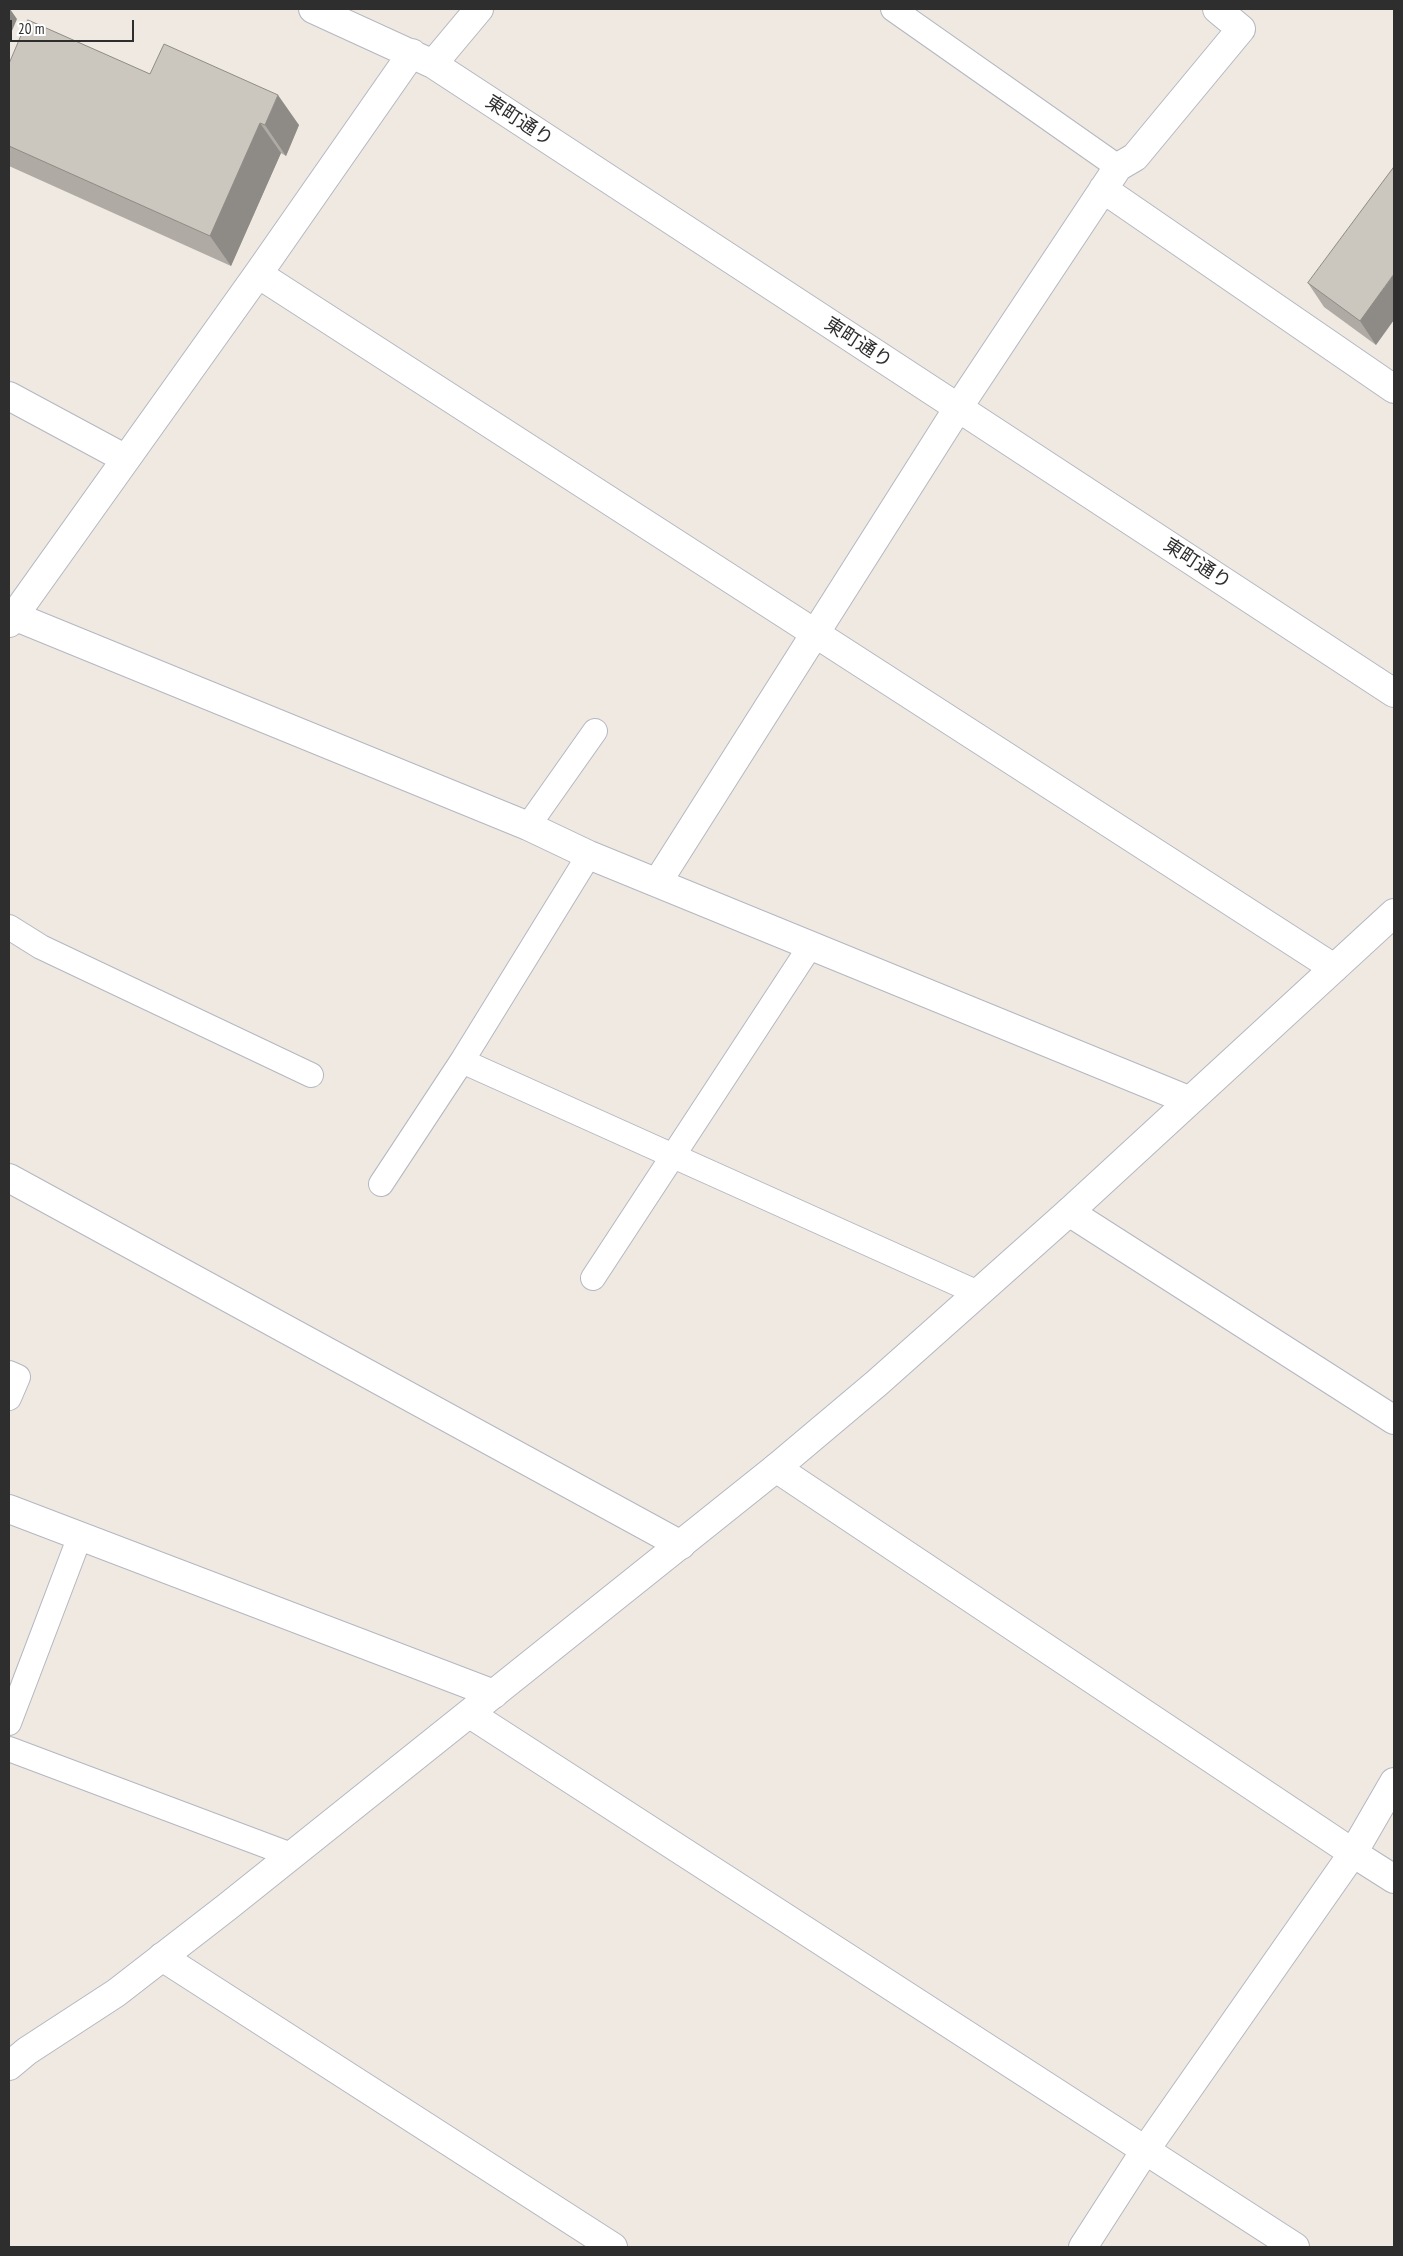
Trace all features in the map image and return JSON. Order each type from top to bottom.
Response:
[{"type":"street","name":"東町通り","points":[[313,9],[422,58],[1394,693]]},
{"type":"street","points":[[479,9],[422,58],[258,274],[11,619],[528,826],[589,855],[1188,1100]]},
{"type":"street","points":[[657,883],[958,408],[1111,178],[1135,157],[1241,29],[1217,9]]},
{"type":"street","points":[[1111,178],[1394,389]]},
{"type":"street","points":[[258,274],[1334,968]]},
{"type":"street","points":[[9,396],[126,459]]},
{"type":"street","points":[[9,2066],[27,2051],[116,1993],[470,1714],[776,1468],[877,1383],[1069,1212],[1188,1100],[1394,912]]},
{"type":"street","points":[[9,1178],[681,1544]]},
{"type":"street","points":[[1069,1212],[1394,1420]]},
{"type":"street","points":[[776,1468],[1394,1879]]},
{"type":"street","points":[[9,1509],[494,1694]]},
{"type":"street","points":[[470,1714],[1295,2247]]},
{"type":"street","points":[[1083,2247],[1146,2149],[1353,1853],[1394,1782]]},
{"type":"street","points":[[162,1957],[612,2247]]},
{"type":"lane","points":[[893,9],[1111,178]]},
{"type":"lane","points":[[528,826],[595,731]]},
{"type":"lane","points":[[381,1184],[462,1061],[589,855]]},
{"type":"lane","points":[[9,927],[41,946],[311,1075]]},
{"type":"lane","points":[[593,1278],[811,945]]},
{"type":"lane","points":[[462,1061],[978,1293]]},
{"type":"lane","points":[[9,1373],[18,1377],[9,1398]]},
{"type":"lane","points":[[9,1723],[80,1536]]},
{"type":"lane","points":[[9,1750],[291,1855]]},
{"type":"building","points":[[28,20],[150,74],[164,44],[278,95],[265,125],[260,123],[210,236],[9,146],[9,64]]},
{"type":"building","points":[[1394,167],[1394,274],[1360,321],[1308,283]]}]
